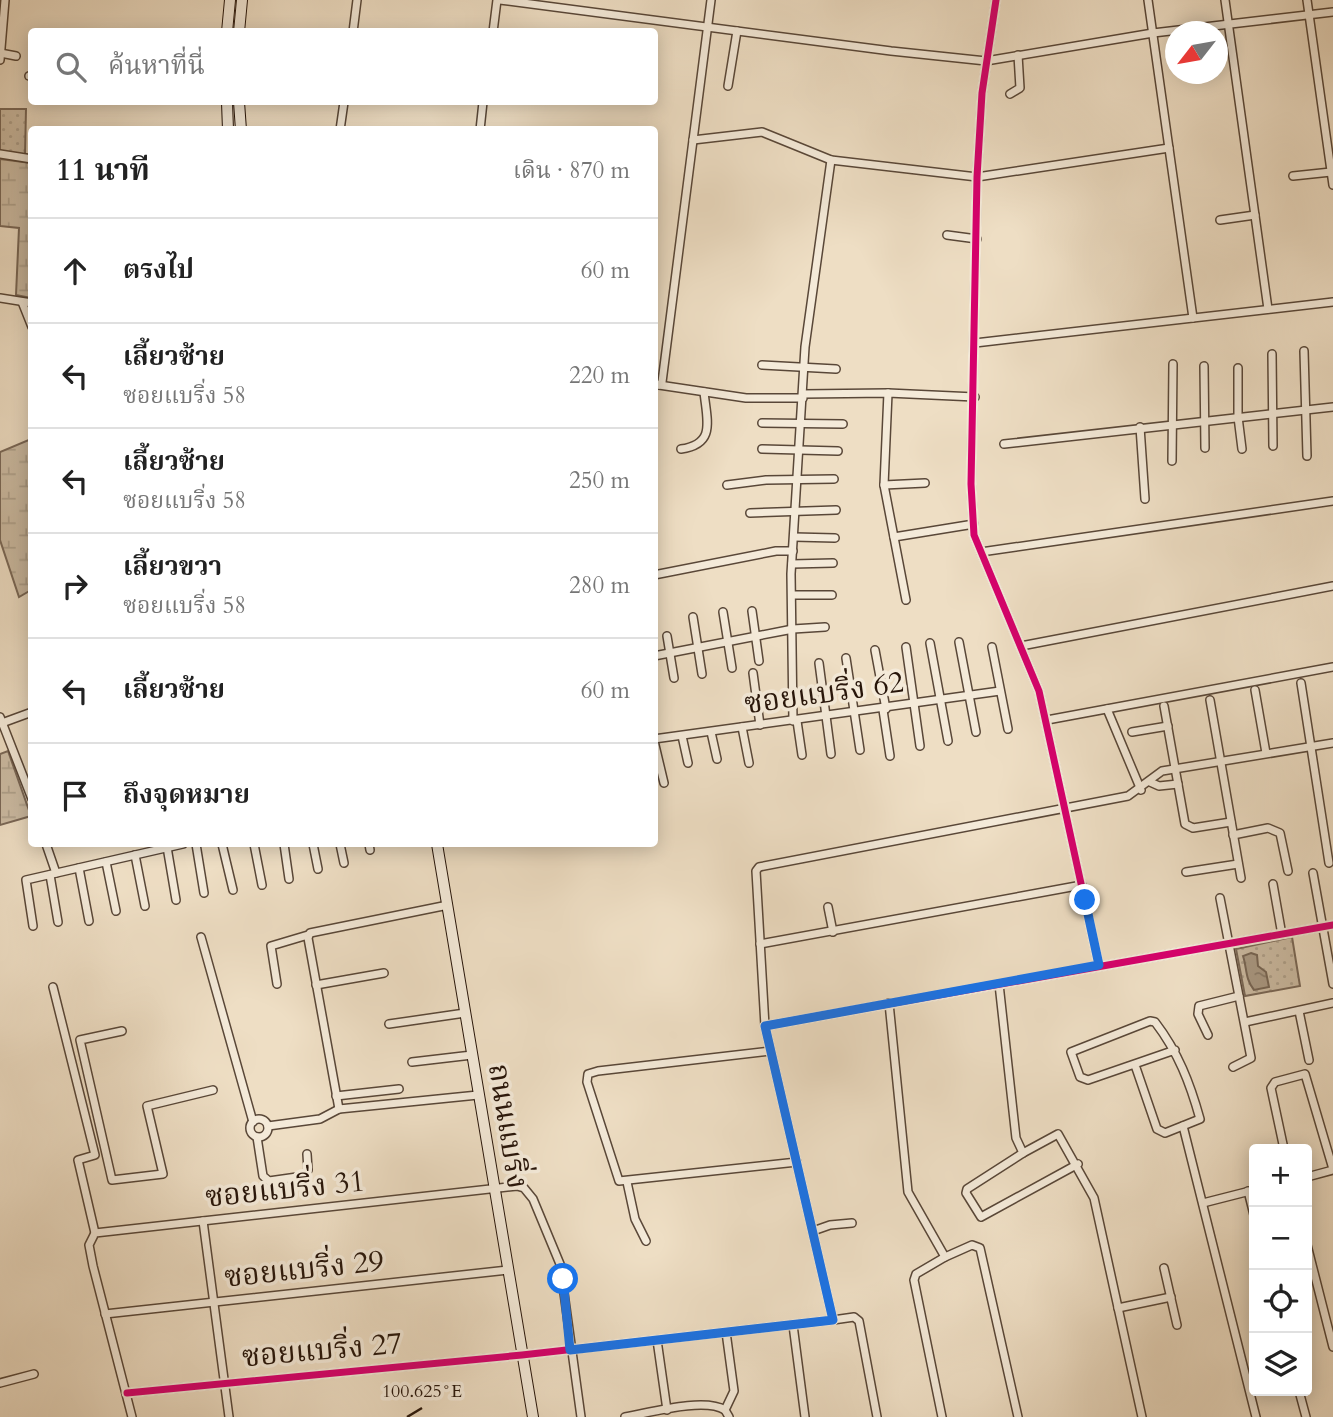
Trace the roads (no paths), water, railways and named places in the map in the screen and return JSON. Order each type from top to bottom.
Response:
[{"type":"main road","points":[[228,28],[230,0]]},
{"type":"main road","points":[[239,28],[242,0]]},
{"type":"main road","points":[[227,105],[228,126]]},
{"type":"main road","points":[[239,105],[241,126]]},
{"type":"main road","name":"ถนนแบริ่ง","points":[[438,847],[533,1417]]},
{"type":"street","points":[[0,60],[5,0]]},
{"type":"street","points":[[354,28],[357,0]]},
{"type":"street","points":[[494,28],[499,0],[986,61],[1165,32]]},
{"type":"street","points":[[658,385],[662,382],[711,0]]},
{"type":"street","points":[[996,0],[986,61],[978,177],[971,484],[974,524],[981,552],[1021,646],[1047,720],[1099,965]]},
{"type":"street","points":[[1149,0],[1193,318]]},
{"type":"street","points":[[1225,0],[1228,21]]},
{"type":"street","points":[[1307,0],[1333,185]]},
{"type":"street","points":[[1268,309],[1228,24],[1333,12]]},
{"type":"street","points":[[728,86],[737,31]]},
{"type":"street","points":[[0,53],[16,56]]},
{"type":"street","points":[[1010,94],[1020,88],[1018,55]]},
{"type":"street","points":[[341,126],[344,105]]},
{"type":"street","points":[[480,126],[483,105]]},
{"type":"street","points":[[693,140],[762,132],[831,160],[978,177],[1169,148]]},
{"type":"street","points":[[0,154],[28,158]]},
{"type":"street","points":[[802,755],[795,721],[792,564],[801,451],[804,367],[831,160]]},
{"type":"street","points":[[1293,176],[1331,172]]},
{"type":"street","points":[[1220,220],[1255,215]]},
{"type":"street","points":[[947,235],[977,239]]},
{"type":"street","points":[[0,298],[28,303]]},
{"type":"street","points":[[22,302],[28,317]]},
{"type":"street","points":[[975,343],[1333,302]]},
{"type":"street","points":[[1304,351],[1307,456]]},
{"type":"street","points":[[1272,354],[1273,446]]},
{"type":"street","points":[[1172,461],[1173,364]]},
{"type":"street","points":[[762,365],[836,369]]},
{"type":"street","points":[[1205,366],[1205,448]]},
{"type":"street","points":[[1238,368],[1238,416],[1242,449]]},
{"type":"street","points":[[658,386],[746,398],[888,393],[975,397]]},
{"type":"street","points":[[681,449],[697,447],[703,441],[707,424],[704,393]]},
{"type":"street","points":[[888,393],[884,485],[906,600]]},
{"type":"street","points":[[1004,444],[1333,407]]},
{"type":"street","points":[[762,423],[843,424]]},
{"type":"street","points":[[1140,427],[1145,499]]},
{"type":"street","points":[[762,449],[838,451]]},
{"type":"street","points":[[727,485],[766,480],[834,479]]},
{"type":"street","points":[[884,485],[925,483]]},
{"type":"street","points":[[981,552],[1333,501]]},
{"type":"street","points":[[750,513],[836,510]]},
{"type":"street","points":[[894,537],[974,524]]},
{"type":"street","points":[[794,537],[835,538]]},
{"type":"street","points":[[658,574],[776,551],[793,551]]},
{"type":"street","points":[[792,564],[833,563]]},
{"type":"street","points":[[1021,646],[1333,586]]},
{"type":"street","points":[[792,595],[832,595]]},
{"type":"street","points":[[752,611],[759,661]]},
{"type":"street","points":[[723,612],[732,668]]},
{"type":"street","points":[[693,617],[702,674]]},
{"type":"street","points":[[658,656],[793,630],[825,627]]},
{"type":"street","points":[[667,635],[674,678]]},
{"type":"street","points":[[959,642],[976,732]]},
{"type":"street","points":[[930,643],[948,741]]},
{"type":"street","points":[[906,647],[920,746]]},
{"type":"street","points":[[992,648],[1008,729]]},
{"type":"street","points":[[876,650],[890,756]]},
{"type":"street","points":[[846,658],[860,750]]},
{"type":"street","points":[[819,663],[831,754]]},
{"type":"street","points":[[1047,720],[1333,667]]},
{"type":"street","points":[[753,673],[760,725]]},
{"type":"street","points":[[1301,683],[1329,863]]},
{"type":"street","points":[[1255,690],[1266,753]]},
{"type":"street","name":"ซอยแบริ่ง 62","points":[[658,739],[855,714],[1000,691]]},
{"type":"street","points":[[1210,700],[1241,878]]},
{"type":"street","points":[[1164,706],[1187,827],[1231,822]]},
{"type":"street","points":[[1107,709],[1141,790]]},
{"type":"street","points":[[28,713],[1,720],[28,789]]},
{"type":"street","points":[[1132,732],[1168,726]]},
{"type":"street","points":[[742,727],[749,763]]},
{"type":"street","points":[[711,732],[717,759]]},
{"type":"street","points":[[682,736],[688,763]]},
{"type":"street","points":[[877,1417],[859,1321],[854,1317],[833,1320],[770,1051],[765,1026],[756,871],[762,865],[1128,796],[1141,790],[1162,771],[1333,743]]},
{"type":"street","points":[[658,757],[664,783]]},
{"type":"street","points":[[1150,782],[1159,786],[1178,783]]},
{"type":"street","points":[[1233,835],[1268,828],[1280,833],[1288,871]]},
{"type":"street","points":[[47,847],[53,874],[58,922]]},
{"type":"street","points":[[33,926],[26,880],[167,847],[176,900]]},
{"type":"street","points":[[196,847],[204,893]]},
{"type":"street","points":[[223,847],[233,890]]},
{"type":"street","points":[[255,847],[262,885]]},
{"type":"street","points":[[284,847],[289,879]]},
{"type":"street","points":[[314,847],[318,869]]},
{"type":"street","points":[[341,847],[344,863]]},
{"type":"street","points":[[135,855],[145,905]]},
{"type":"street","points":[[106,862],[116,911]]},
{"type":"street","points":[[1186,872],[1238,864]]},
{"type":"street","points":[[79,868],[89,921]]},
{"type":"street","points":[[1313,873],[1333,984]]},
{"type":"street","points":[[1273,884],[1282,935]]},
{"type":"street","points":[[760,944],[1082,885]]},
{"type":"street","points":[[1220,898],[1251,1058],[1233,1067]]},
{"type":"street","points":[[277,984],[271,946],[308,935],[448,905]]},
{"type":"street","points":[[828,907],[833,932]]},
{"type":"street","points":[[765,1026],[1333,925]]},
{"type":"street","points":[[308,935],[339,1109]]},
{"type":"street","points":[[201,937],[253,1122],[250,1131],[257,1138],[263,1175],[269,1181],[304,1176],[309,1170],[307,1154]]},
{"type":"street","points":[[316,985],[384,973]]},
{"type":"street","points":[[999,984],[1014,1132],[1023,1153]]},
{"type":"street","points":[[53,987],[95,1155],[78,1160],[95,1233],[89,1245],[132,1417]]},
{"type":"street","points":[[1208,1035],[1198,1014],[1199,1006],[1239,996]]},
{"type":"street","points":[[889,1003],[908,1192],[945,1257]]},
{"type":"street","points":[[1245,1022],[1333,1003]]},
{"type":"street","points":[[1299,1011],[1309,1060]]},
{"type":"street","points":[[389,1024],[465,1013]]},
{"type":"street","points":[[1135,1065],[1160,1133],[1183,1126],[1200,1119],[1175,1050],[1156,1022],[1150,1021],[1071,1052],[1084,1080],[1175,1050]]},
{"type":"street","points":[[122,1031],[80,1040],[112,1180],[163,1174],[147,1106],[213,1090]]},
{"type":"street","points":[[770,1051],[588,1074],[587,1082],[614,1175],[619,1181],[797,1161]]},
{"type":"street","points":[[412,1062],[472,1055]]},
{"type":"street","points":[[1283,1144],[1271,1088],[1283,1079],[1305,1074],[1333,1170],[1312,1176]]},
{"type":"street","points":[[336,1096],[399,1089]]},
{"type":"street","points":[[268,1126],[320,1119],[339,1109],[478,1095]]},
{"type":"street","points":[[253,1122],[261,1119],[268,1126]]},
{"type":"street","points":[[257,1138],[266,1135],[268,1126]]},
{"type":"street","points":[[1183,1126],[1256,1417]]},
{"type":"street","points":[[1078,1164],[981,1217],[965,1191],[1058,1134],[1078,1164],[1094,1198],[1142,1417]]},
{"type":"street","points":[[627,1182],[635,1219],[646,1241]]},
{"type":"street","name":"ซอยแบริ่ง 31","points":[[95,1233],[494,1189],[524,1188],[533,1199],[560,1264],[570,1350]]},
{"type":"street","points":[[1203,1203],[1249,1191]]},
{"type":"street","points":[[203,1221],[229,1417]]},
{"type":"street","points":[[813,1231],[852,1223]]},
{"type":"street","points":[[942,1417],[914,1280],[916,1274],[972,1244],[980,1248],[1018,1417]]},
{"type":"street","points":[[1312,1265],[1333,1348]]},
{"type":"street","points":[[1164,1268],[1177,1325]]},
{"type":"street","name":"ซอยแบริ่ง 29","points":[[105,1314],[508,1270]]},
{"type":"street","points":[[1118,1308],[1171,1297]]},
{"type":"street","name":"ซอยแบริ่ง 27","points":[[127,1393],[522,1355],[833,1320]]},
{"type":"street","points":[[793,1325],[805,1417]]},
{"type":"street","points":[[625,1417],[709,1404],[727,1413],[734,1391],[726,1332]]},
{"type":"street","points":[[657,1340],[663,1413]]},
{"type":"street","points":[[570,1350],[581,1417]]},
{"type":"street","points":[[0,1383],[34,1374]]},
{"type":"street","points":[[1301,1396],[1307,1417]]},
{"type":"water","points":[[1251,953],[1257,955],[1258,966],[1266,972],[1269,987],[1254,990],[1251,986],[1243,956]]}]
